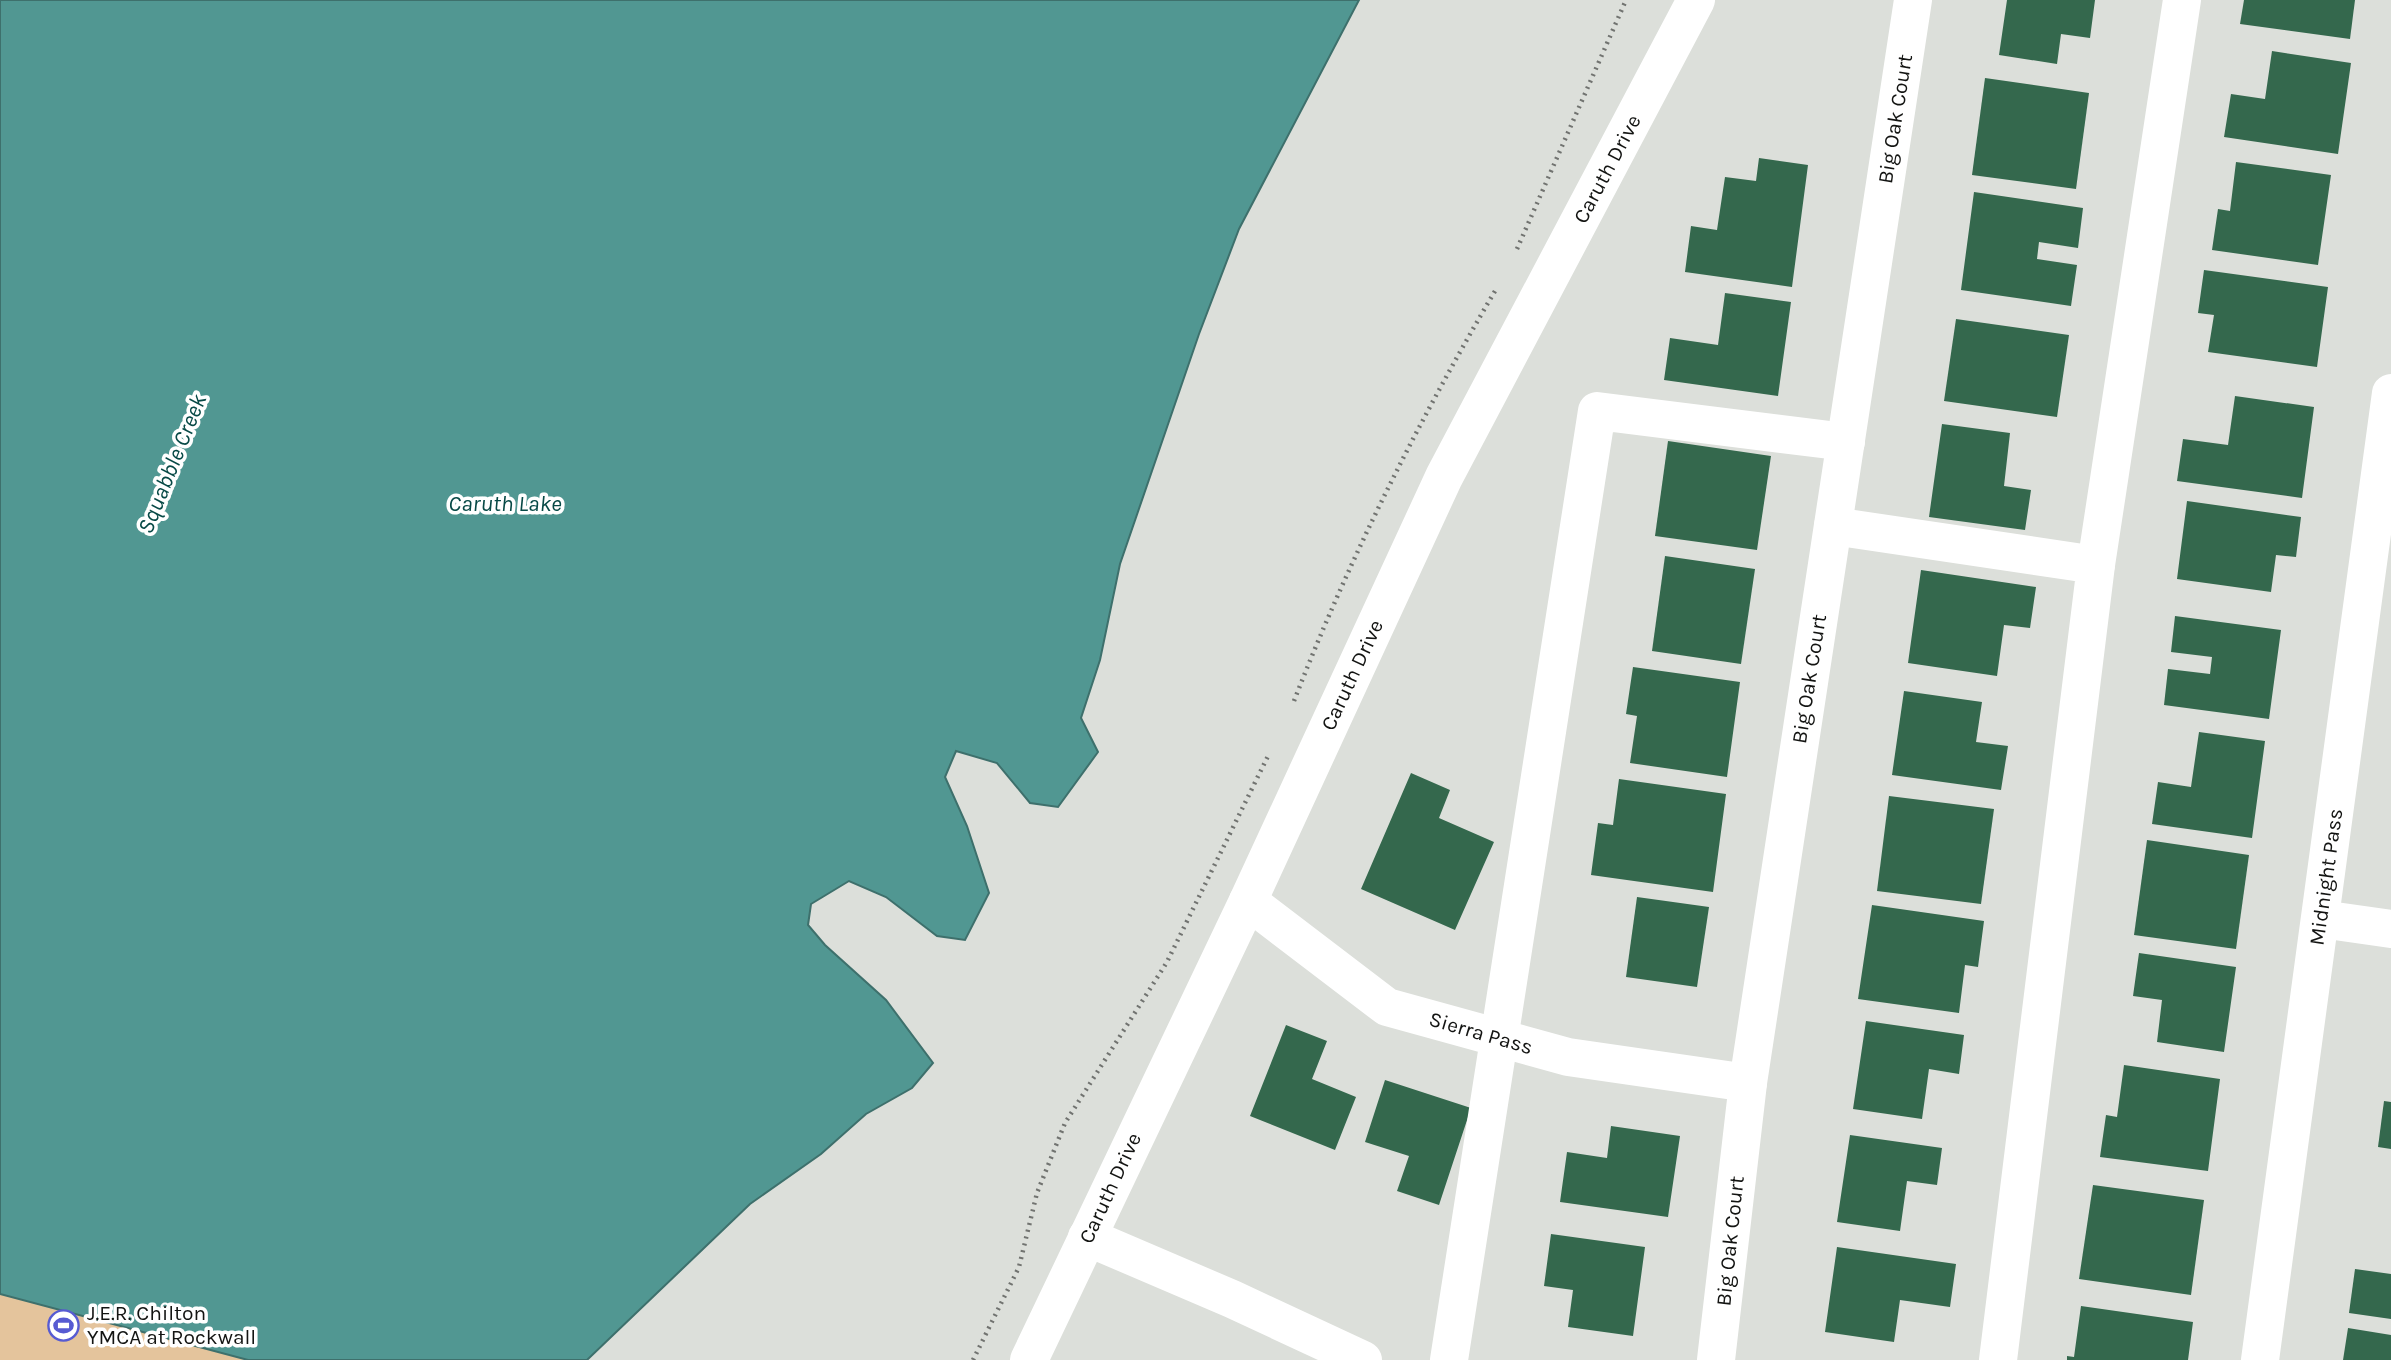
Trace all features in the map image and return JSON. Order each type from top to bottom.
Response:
[{"type":"street","name":"Caruth Drive","points":[[1029,1360],[1248,901],[1444,477],[1696,0]]},
{"type":"street","name":"Big Oak Court","points":[[1716,1360],[1748,1083],[1913,0]]},
{"type":"street","points":[[1998,1360],[2096,565],[2182,0]]},
{"type":"street","name":"Midnight Pass","points":[[2260,1360],[2391,393]]},
{"type":"street","points":[[1449,1360],[1597,411],[1846,442]]},
{"type":"street","points":[[1833,526],[2096,565]]},
{"type":"street","name":"Sierra Pass","points":[[1248,901],[1387,1007],[1568,1057],[1748,1083]]},
{"type":"street","points":[[2321,919],[2391,929]]},
{"type":"street","points":[[1087,1237],[1232,1299],[1363,1360]]},
{"type":"path","points":[[1516,252],[1626,0]]},
{"type":"path","points":[[1294,702],[1363,540],[1458,354],[1497,287]]},
{"type":"path","points":[[973,1360],[1019,1267],[1037,1193],[1065,1124],[1167,962],[1270,752]]},
{"type":"shaded area","name":"J.E.R. Chilton YMCA at Rockwall","points":[[0,1291],[255,1360],[0,1360]]},
{"type":"water","name":"Caruth Lake","points":[[0,0],[1359,0],[1239,229],[1199,334],[1120,564],[1100,660],[1081,718],[1098,752],[1058,807],[1030,803],[997,763],[956,751],[945,777],[967,826],[989,893],[965,940],[937,936],[886,897],[849,881],[811,904],[808,925],[825,945],[886,1000],[933,1063],[912,1088],[866,1114],[821,1154],[750,1204],[587,1360],[248,1360],[0,1294]]},
{"type":"building","points":[[2007,0],[2095,0],[2090,38],[2061,34],[2057,64],[1999,55]]},
{"type":"building","points":[[2244,0],[2355,0],[2350,39],[2240,24]]},
{"type":"building","points":[[2272,51],[2351,63],[2338,154],[2224,137],[2231,94],[2265,99]]},
{"type":"building","points":[[1985,78],[2089,93],[2076,189],[1972,175]]},
{"type":"building","points":[[1759,158],[1808,165],[1792,287],[1685,272],[1691,226],[1717,230],[1725,177],[1756,181]]},
{"type":"building","points":[[2236,162],[2331,175],[2318,265],[2212,250],[2218,209],[2230,211]]},
{"type":"building","points":[[1974,192],[2083,208],[2078,248],[2039,242],[2037,259],[2077,265],[2071,306],[1961,290]]},
{"type":"building","points":[[2204,270],[2328,287],[2317,367],[2208,352],[2214,315],[2198,313]]},
{"type":"building","points":[[1725,293],[1791,302],[1778,396],[1664,380],[1670,338],[1718,345]]},
{"type":"building","points":[[1956,319],[2069,335],[2057,417],[1944,401]]},
{"type":"building","points":[[2235,396],[2314,407],[2302,498],[2177,481],[2183,439],[2228,445]]},
{"type":"building","points":[[1942,424],[2010,433],[2004,486],[2031,490],[2025,530],[1929,517]]},
{"type":"building","points":[[1668,441],[1771,456],[1757,550],[1655,536]]},
{"type":"building","points":[[2187,501],[2301,517],[2296,557],[2276,555],[2271,592],[2177,579]]},
{"type":"building","points":[[1665,556],[1755,569],[1741,664],[1652,651]]},
{"type":"building","points":[[1921,570],[2036,587],[2030,628],[2004,625],[1997,676],[1908,663]]},
{"type":"building","points":[[2175,616],[2281,630],[2269,719],[2164,705],[2168,669],[2210,674],[2212,657],[2171,652]]},
{"type":"building","points":[[1633,667],[1740,682],[1727,777],[1630,763],[1637,716],[1626,714]]},
{"type":"building","points":[[1904,691],[1982,702],[1976,742],[2008,746],[2001,790],[1892,775]]},
{"type":"building","points":[[2199,732],[2265,741],[2252,838],[2152,824],[2158,782],[2191,787]]},
{"type":"building","points":[[1411,773],[1450,790],[1439,818],[1494,842],[1455,930],[1361,889]]},
{"type":"building","points":[[1619,779],[1726,794],[1713,892],[1591,875],[1598,823],[1613,825]]},
{"type":"building","points":[[1889,796],[1994,809],[1981,904],[1877,891]]},
{"type":"building","points":[[2147,840],[2249,855],[2236,949],[2134,935]]},
{"type":"building","points":[[1637,897],[1709,907],[1697,987],[1626,977]]},
{"type":"building","points":[[1872,905],[1984,921],[1978,967],[1965,965],[1959,1013],[1858,999]]},
{"type":"building","points":[[2139,953],[2236,967],[2224,1052],[2157,1042],[2162,1000],[2133,996]]},
{"type":"building","points":[[1866,1021],[1964,1035],[1959,1074],[1929,1069],[1922,1119],[1853,1109]]},
{"type":"building","points":[[1286,1025],[1327,1041],[1312,1079],[1356,1097],[1335,1150],[1250,1116]]},
{"type":"building","points":[[2124,1065],[2220,1079],[2208,1171],[2100,1157],[2106,1115],[2117,1117]]},
{"type":"building","points":[[1385,1080],[1471,1108],[1439,1205],[1397,1191],[1409,1156],[1365,1142]]},
{"type":"building","points":[[2384,1101],[2391,1102],[2391,1149],[2378,1147]]},
{"type":"building","points":[[1611,1126],[1680,1136],[1668,1217],[1560,1202],[1567,1152],[1607,1158]]},
{"type":"building","points":[[1850,1135],[1942,1148],[1937,1185],[1907,1181],[1900,1231],[1837,1222]]},
{"type":"building","points":[[2093,1185],[2204,1200],[2191,1295],[2079,1279]]},
{"type":"building","points":[[1551,1234],[1645,1247],[1633,1336],[1568,1327],[1573,1290],[1544,1286]]},
{"type":"building","points":[[1837,1247],[1956,1264],[1950,1307],[1900,1300],[1894,1342],[1825,1332]]},
{"type":"building","points":[[2355,1269],[2391,1274],[2391,1319],[2349,1313]]},
{"type":"building","points":[[2081,1306],[2193,1322],[2188,1360],[2067,1360],[2067,1356],[2074,1357]]},
{"type":"building","points":[[2348,1328],[2391,1335],[2391,1360],[2343,1360]]},
{"type":"place","name":"J.E.R. Chilton YMCA at Rockwall","points":[[64,1325]]},
{"type":"water label","name":"Squabble Creek","points":[[172,464]]}]
